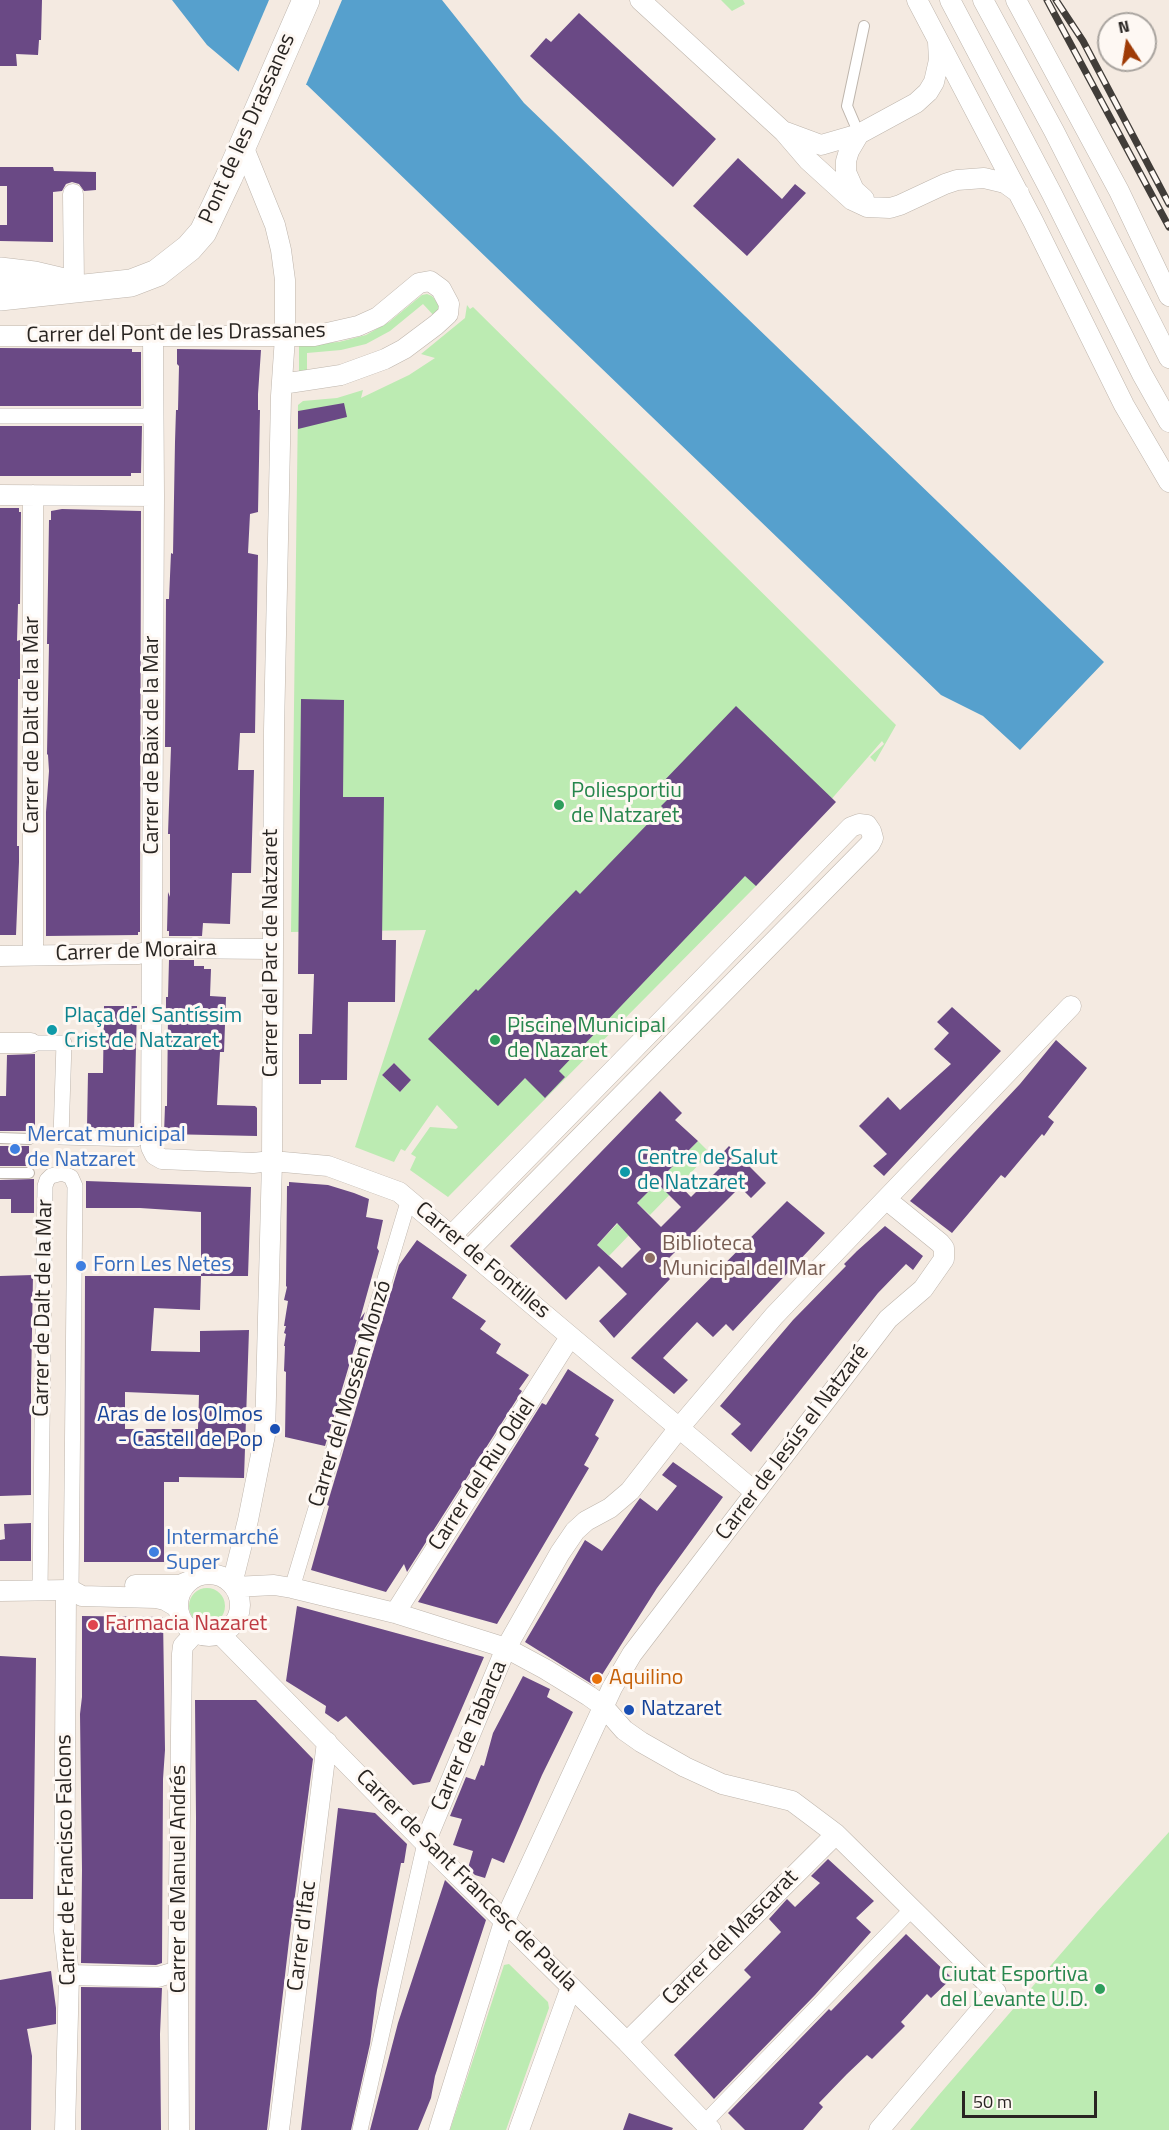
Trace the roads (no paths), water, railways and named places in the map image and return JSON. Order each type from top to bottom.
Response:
[{"type":"main road","name":"Pont de les Drassanes","points":[[74,284],[116,286],[144,280],[170,264],[203,232],[306,0]]},
{"type":"main road","points":[[0,271],[74,284]]},
{"type":"main road","points":[[0,282],[74,284]]},
{"type":"main road","name":"Carrer del Pont de les Drassanes","points":[[0,297],[74,284]]},
{"type":"street","points":[[640,0],[784,132],[808,160],[852,200],[867,207],[890,208],[945,184],[971,178],[995,179],[1019,193]]},
{"type":"street","points":[[917,0],[1019,193],[1124,405],[1169,482]]},
{"type":"street","points":[[950,0],[1052,194],[1142,374],[1169,422]]},
{"type":"street","points":[[983,0],[1054,130],[1169,358]]},
{"type":"street","points":[[1016,0],[1119,191],[1169,296]]},
{"type":"street","points":[[784,132],[821,146],[859,134],[916,103],[928,92],[937,71],[938,40]]},
{"type":"street","points":[[859,134],[846,161],[848,180],[862,198],[876,205],[890,208]]},
{"type":"street","name":"Carrer del Parc de Natzaret","points":[[233,1586],[264,1435],[272,1161],[274,730],[285,337],[285,280],[281,250],[275,225],[243,146]]},
{"type":"street","points":[[73,194],[74,284]]},
{"type":"street","name":"Carrer del Pont de les Drassanes","points":[[0,336],[314,336],[358,326],[378,317],[419,283],[430,281],[441,289],[449,304],[448,314],[436,326],[404,349],[369,366],[341,375],[282,384]]},
{"type":"street","name":"Carrer de Baix de la Mar","points":[[153,335],[153,952],[150,1137],[155,1155]]},
{"type":"street","points":[[0,416],[153,416]]},
{"type":"street","points":[[0,495],[154,496]]},
{"type":"street","name":"Carrer de Dalt de la Mar","points":[[33,495],[33,955]]},
{"type":"street","points":[[452,1235],[851,827],[859,824],[867,825],[873,838],[870,844],[469,1250]]},
{"type":"street","name":"Carrer de Moraira","points":[[0,956],[138,954],[164,948],[272,949]]},
{"type":"street","name":"Carrer de Tabarca","points":[[360,2130],[425,1843],[506,1648],[560,1553],[575,1531],[586,1521],[620,1501],[774,1316],[1071,1006]]},
{"type":"street","points":[[0,1043],[64,1043],[61,1137],[136,1139]]},
{"type":"street","name":"Carrer de Fontilles","points":[[155,1155],[162,1159],[253,1163],[272,1161],[328,1166],[399,1192],[755,1492]]},
{"type":"street","name":"Carrer de Dalt de la Mar","points":[[40,1590],[45,1186],[51,1176],[62,1173],[71,1177],[75,1186],[68,1590]]},
{"type":"street","name":"Carrer del Mossén Monzó","points":[[292,1588],[409,1199]]},
{"type":"street","name":"Carrer de Jesús el Natzaré","points":[[439,2130],[504,1922],[603,1707],[632,1654],[888,1319],[923,1289],[944,1259],[944,1248],[940,1243],[887,1200]]},
{"type":"street","name":"Carrer del Riu Odiel","points":[[395,1613],[570,1337]]},
{"type":"street","points":[[207,1574],[218,1575],[233,1586],[238,1594],[239,1610],[230,1628],[220,1634],[204,1635],[195,1633],[186,1627],[177,1607],[181,1590],[187,1582],[207,1574]]},
{"type":"street","points":[[68,1590],[81,1584],[174,1585],[187,1582]]},
{"type":"street","points":[[233,1586],[274,1585],[292,1588],[395,1613],[506,1648],[545,1669],[603,1707],[624,1730],[685,1767],[722,1784],[792,1801],[836,1834],[996,1992],[879,2130]]},
{"type":"street","points":[[0,1591],[68,1590],[82,1596],[156,1598],[177,1607]]},
{"type":"street","name":"Carrer de Francisco Falcons","points":[[65,2130],[69,1974],[64,1931],[68,1590]]},
{"type":"street","name":"Carrer de Manuel Andrés","points":[[179,2130],[178,1971],[182,1654],[183,1646],[195,1633]]},
{"type":"street","name":"Carrer de Sant Francesc de Paula","points":[[220,1634],[425,1843],[709,2125]]},
{"type":"street","name":"Carrer d'Ifac","points":[[279,2130],[327,1742]]},
{"type":"street","name":"Carrer del Mascarat","points":[[627,2042],[836,1834]]},
{"type":"street","points":[[709,2125],[912,1910]]},
{"type":"street","points":[[69,1974],[158,1977],[178,1971]]},
{"type":"street","points":[[519,2130],[571,1987]]},
{"type":"lane","points":[[859,134],[847,106],[864,26]]},
{"type":"lane","points":[[0,1138],[29,1139]]},
{"type":"lane","points":[[0,1173],[29,1173]]},
{"type":"water","points":[[172,0],[442,0],[524,103],[1104,662],[1020,750],[983,716],[941,695],[307,85],[239,72],[207,45]]},
{"type":"railway","points":[[1047,0],[1169,227]]},
{"type":"railway","points":[[1056,0],[1083,41],[1169,204]]},
{"type":"place","name":"Poliesportiu de Natzaret","points":[[559,805]]},
{"type":"place","name":"Plaça del Santíssim Crist de Natzaret","points":[[52,1030]]},
{"type":"place","name":"Piscine Municipal de Nazaret","points":[[495,1040]]},
{"type":"place","name":"Mercat municipal de Natzaret","points":[[15,1149]]},
{"type":"place","name":"Centre de Salut de Natzaret","points":[[625,1172]]},
{"type":"place","name":"Biblioteca Municipal del Mar","points":[[650,1258]]},
{"type":"place","name":"Forn Les Netes","points":[[81,1266]]},
{"type":"place","name":"Aras de los Olmos - Castell de Pop","points":[[275,1429]]},
{"type":"place","name":"Intermarché Super","points":[[154,1552]]},
{"type":"place","name":"Farmacia Nazaret","points":[[93,1625]]},
{"type":"place","name":"Aquilino","points":[[597,1679]]},
{"type":"place","name":"Natzaret","points":[[629,1710]]},
{"type":"place","name":"Ciutat Esportiva del Levante U.D.","points":[[1100,1989]]}]
